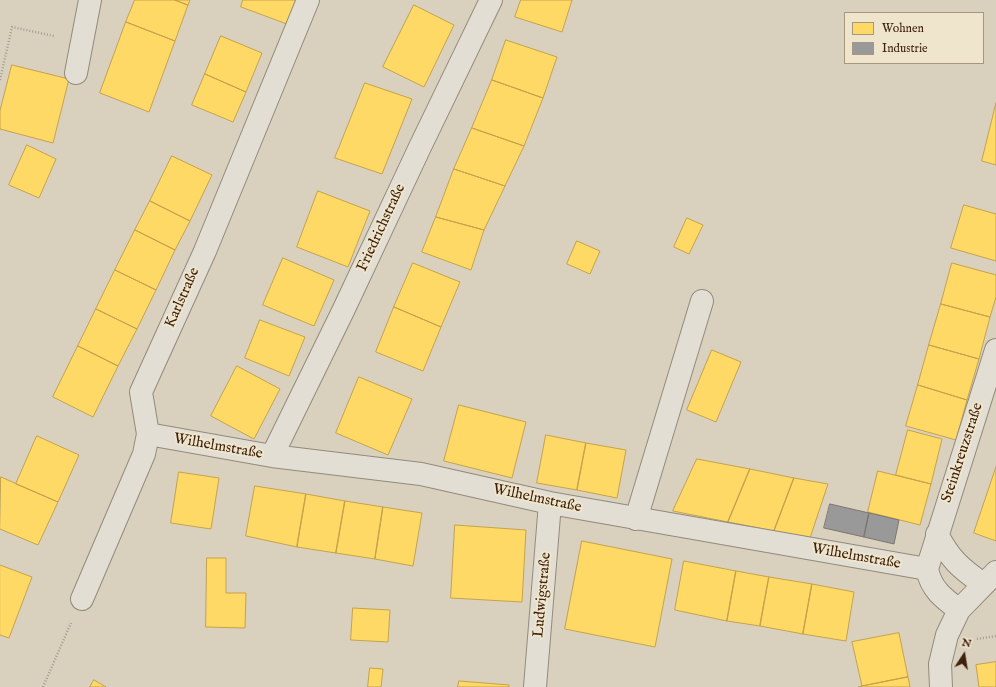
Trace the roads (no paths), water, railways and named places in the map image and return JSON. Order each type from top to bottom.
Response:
[{"type":"street","points":[[76,73],[90,0]]},
{"type":"street","name":"Karlstraße","points":[[82,599],[144,454],[148,434],[141,392],[205,251],[308,0]]},
{"type":"street","name":"Friedrichstraße","points":[[272,456],[343,311],[491,0]]},
{"type":"street","points":[[636,518],[702,301]]},
{"type":"street","name":"Steinkreuzstraße","points":[[927,569],[996,350]]},
{"type":"street","name":"Wilhelmstraße","points":[[148,434],[272,456],[421,474],[550,503],[927,569]]},
{"type":"street","name":"Ludwigstraße","points":[[536,687],[550,503]]},
{"type":"street","points":[[937,534],[954,562],[963,570],[990,578],[959,610],[947,635],[940,664],[941,687]]},
{"type":"street","points":[[927,569],[929,579],[934,587],[959,610]]}]
